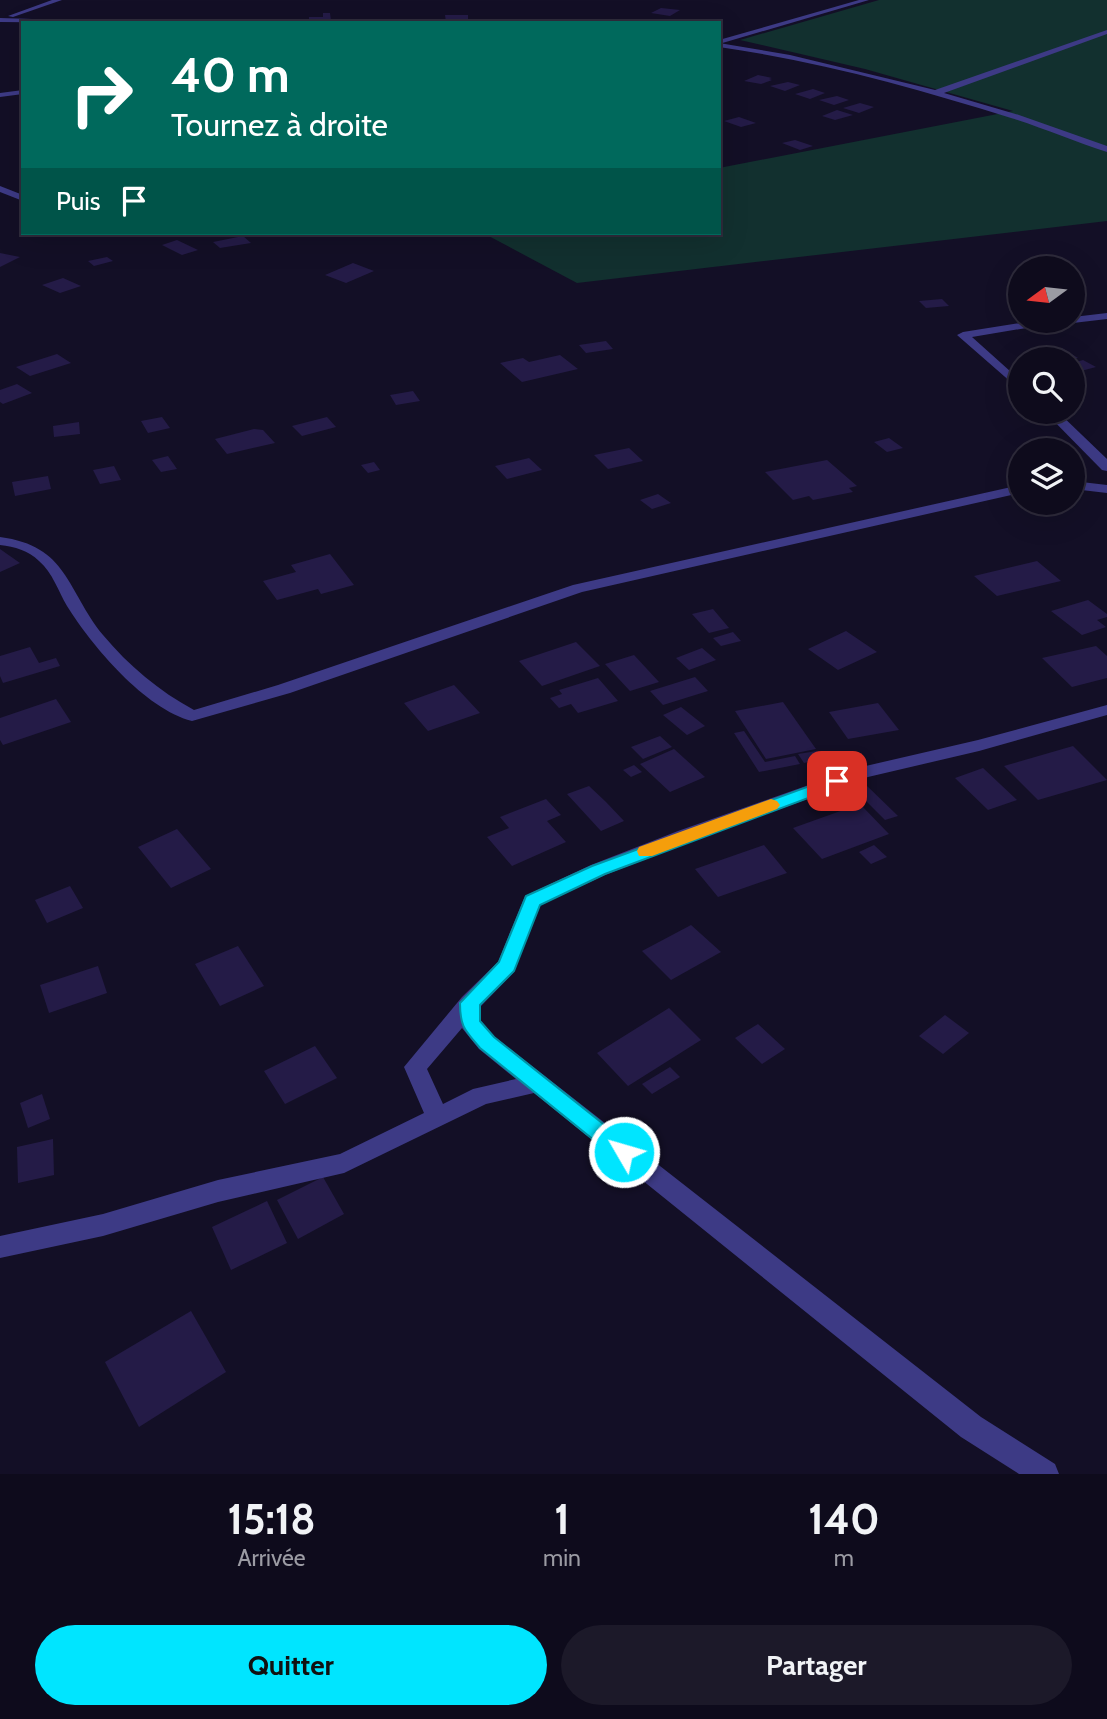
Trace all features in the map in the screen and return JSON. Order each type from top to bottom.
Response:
[{"type":"street","points":[[1,20],[59,0]]},
{"type":"street","points":[[1,20],[33,21]]},
{"type":"street","points":[[936,93],[1107,32]]},
{"type":"street","points":[[721,43],[766,51],[936,93],[1107,149]]},
{"type":"street","points":[[0,95],[21,92]]},
{"type":"street","points":[[0,189],[21,197]]},
{"type":"street","points":[[1085,319],[1107,316]]},
{"type":"street","points":[[1008,328],[963,335],[1008,375]]},
{"type":"street","points":[[1063,424],[1107,467]]},
{"type":"street","points":[[1085,486],[1107,489]]},
{"type":"street","points":[[0,541],[29,547],[51,563],[74,604],[100,639],[141,685],[192,716],[284,689],[578,588],[1008,492]]},
{"type":"street","points":[[437,1116],[415,1067],[470,1003],[507,966],[532,901],[598,870],[863,772],[979,745],[1107,710]]},
{"type":"street","points":[[470,1003],[470,1023],[487,1043],[971,1427],[1045,1474]]},
{"type":"street","points":[[0,1247],[103,1225],[218,1191],[344,1163],[481,1096],[537,1083]]},
{"type":"lane","points":[[721,42],[866,0]]},
{"type":"green space","points":[[879,0],[1107,0],[1107,221],[577,283],[487,235],[721,235],[721,168],[1013,111],[865,69],[740,40]]},
{"type":"building","points":[[661,8],[680,10],[670,16],[651,13]]},
{"type":"building","points":[[323,13],[330,13],[331,21],[309,21],[309,17],[323,17]]},
{"type":"building","points":[[445,15],[468,15],[468,20],[446,21]]},
{"type":"building","points":[[758,75],[772,80],[761,84],[744,81]]},
{"type":"building","points":[[788,82],[800,85],[785,91],[770,86]]},
{"type":"building","points":[[813,89],[825,93],[810,99],[795,94]]},
{"type":"building","points":[[837,96],[849,100],[834,105],[819,100]]},
{"type":"building","points":[[860,103],[874,107],[859,113],[843,108]]},
{"type":"building","points":[[837,110],[853,115],[835,120],[822,116]]},
{"type":"building","points":[[739,117],[756,123],[741,127],[724,121]]},
{"type":"building","points":[[795,140],[813,146],[800,150],[782,143]]},
{"type":"building","points":[[243,236],[251,243],[220,248],[213,242]]},
{"type":"building","points":[[177,240],[198,250],[182,255],[162,245]]},
{"type":"building","points":[[0,253],[20,257],[0,267]]},
{"type":"building","points":[[107,257],[113,261],[94,266],[88,261]]},
{"type":"building","points":[[353,263],[374,271],[346,283],[325,275]]},
{"type":"building","points":[[63,278],[81,286],[60,293],[42,285]]},
{"type":"building","points":[[942,299],[949,306],[926,308],[919,301]]},
{"type":"building","points":[[606,341],[613,349],[586,353],[579,345]]},
{"type":"building","points":[[57,354],[71,363],[30,376],[16,367]]},
{"type":"building","points":[[560,355],[578,369],[522,382],[500,363],[523,358],[529,362]]},
{"type":"building","points":[[1085,361],[1096,367],[1085,370]]},
{"type":"building","points":[[17,384],[32,393],[3,404],[0,402],[0,390]]},
{"type":"building","points":[[413,391],[420,401],[396,405],[390,395]]},
{"type":"building","points":[[162,417],[170,428],[148,433],[141,421]]},
{"type":"building","points":[[327,417],[336,427],[302,436],[292,426]]},
{"type":"building","points":[[79,422],[80,434],[54,437],[53,426]]},
{"type":"building","points":[[254,429],[263,430],[275,443],[227,454],[215,439]]},
{"type":"building","points":[[889,438],[903,448],[887,452],[874,442]]},
{"type":"building","points":[[629,448],[643,461],[608,469],[594,455]]},
{"type":"building","points":[[168,456],[177,469],[161,472],[152,460]]},
{"type":"building","points":[[529,458],[542,470],[507,479],[495,466]]},
{"type":"building","points":[[827,460],[857,486],[849,488],[853,492],[813,500],[809,496],[793,500],[765,472]]},
{"type":"building","points":[[374,462],[380,470],[368,473],[361,465]]},
{"type":"building","points":[[114,466],[121,480],[100,484],[93,470]]},
{"type":"building","points":[[48,476],[51,489],[15,496],[12,482]]},
{"type":"building","points":[[658,494],[671,503],[652,509],[640,500]]},
{"type":"building","points":[[0,549],[20,563],[0,572]]},
{"type":"building","points":[[330,554],[354,585],[321,594],[318,589],[277,600],[263,581],[296,572],[291,565]]},
{"type":"building","points":[[1037,561],[1061,581],[997,596],[974,576]]},
{"type":"building","points":[[1088,600],[1107,614],[1107,617],[1097,620],[1106,627],[1082,635],[1051,611]]},
{"type":"building","points":[[713,609],[729,628],[709,633],[692,614]]},
{"type":"building","points":[[846,631],[877,652],[838,670],[808,649]]},
{"type":"building","points":[[733,632],[741,641],[721,646],[713,638]]},
{"type":"building","points":[[576,642],[600,666],[542,686],[519,661]]},
{"type":"building","points":[[1096,646],[1107,656],[1107,678],[1072,687],[1042,658]]},
{"type":"building","points":[[30,647],[39,663],[56,658],[60,666],[3,683],[0,676],[0,656]]},
{"type":"building","points":[[702,648],[716,660],[689,670],[676,658]]},
{"type":"building","points":[[634,655],[659,682],[630,691],[605,664]]},
{"type":"building","points":[[695,677],[708,691],[663,705],[650,691]]},
{"type":"building","points":[[598,678],[618,701],[578,713],[571,704],[559,708],[550,698],[562,694],[559,690]]},
{"type":"building","points":[[454,685],[480,713],[428,731],[404,703]]},
{"type":"building","points":[[56,699],[71,722],[3,745],[0,740],[0,718]]},
{"type":"building","points":[[783,702],[816,749],[766,759],[735,711]]},
{"type":"building","points":[[878,703],[899,730],[848,739],[829,712]]},
{"type":"building","points":[[681,707],[705,726],[687,735],[663,715]]},
{"type":"building","points":[[744,731],[765,762],[795,756],[800,764],[759,772],[734,733]]},
{"type":"building","points":[[660,736],[672,747],[643,759],[631,747]]},
{"type":"building","points":[[1073,746],[1107,780],[1038,800],[1004,766]]},
{"type":"building","points":[[674,749],[705,777],[670,792],[640,764]]},
{"type":"building","points":[[817,751],[822,759],[804,763],[798,754]]},
{"type":"building","points":[[634,765],[642,772],[631,777],[623,770]]},
{"type":"building","points":[[983,768],[1017,800],[988,810],[955,778]]},
{"type":"building","points":[[865,784],[898,816],[885,820],[853,788]]},
{"type":"building","points":[[589,786],[624,821],[601,831],[567,794]]},
{"type":"building","points":[[546,799],[561,815],[547,821],[566,842],[512,866],[487,837],[509,828],[500,817]]},
{"type":"building","points":[[860,804],[889,834],[822,859],[793,828]]},
{"type":"building","points":[[177,829],[211,869],[171,888],[138,847]]},
{"type":"building","points":[[764,845],[787,873],[718,897],[695,869]]},
{"type":"building","points":[[874,845],[887,857],[871,864],[859,852]]},
{"type":"building","points":[[70,886],[83,908],[47,923],[35,900]]},
{"type":"building","points":[[691,925],[721,952],[671,980],[642,951]]},
{"type":"building","points":[[238,946],[264,986],[220,1006],[195,964]]},
{"type":"building","points":[[98,966],[107,993],[49,1013],[40,985]]},
{"type":"building","points":[[669,1008],[701,1040],[628,1086],[597,1053]]},
{"type":"building","points":[[945,1015],[969,1033],[943,1054],[919,1036]]},
{"type":"building","points":[[758,1024],[785,1049],[762,1064],[735,1038]]},
{"type":"building","points":[[315,1046],[337,1078],[285,1104],[264,1071]]},
{"type":"building","points":[[670,1067],[680,1077],[652,1094],[642,1084]]},
{"type":"building","points":[[42,1094],[50,1119],[28,1128],[20,1103]]},
{"type":"building","points":[[53,1139],[54,1175],[18,1183],[17,1147]]},
{"type":"building","points":[[323,1177],[344,1214],[298,1239],[277,1200]]},
{"type":"building","points":[[267,1201],[287,1243],[231,1270],[212,1227]]},
{"type":"building","points":[[191,1311],[226,1372],[139,1427],[105,1362]]},
{"type":"slow traffic","points":[[646,851],[771,805]]},
{"type":"route","points":[[624,1152],[487,1043],[470,1023],[470,1003],[507,966],[532,901],[598,870],[837,781]]}]
